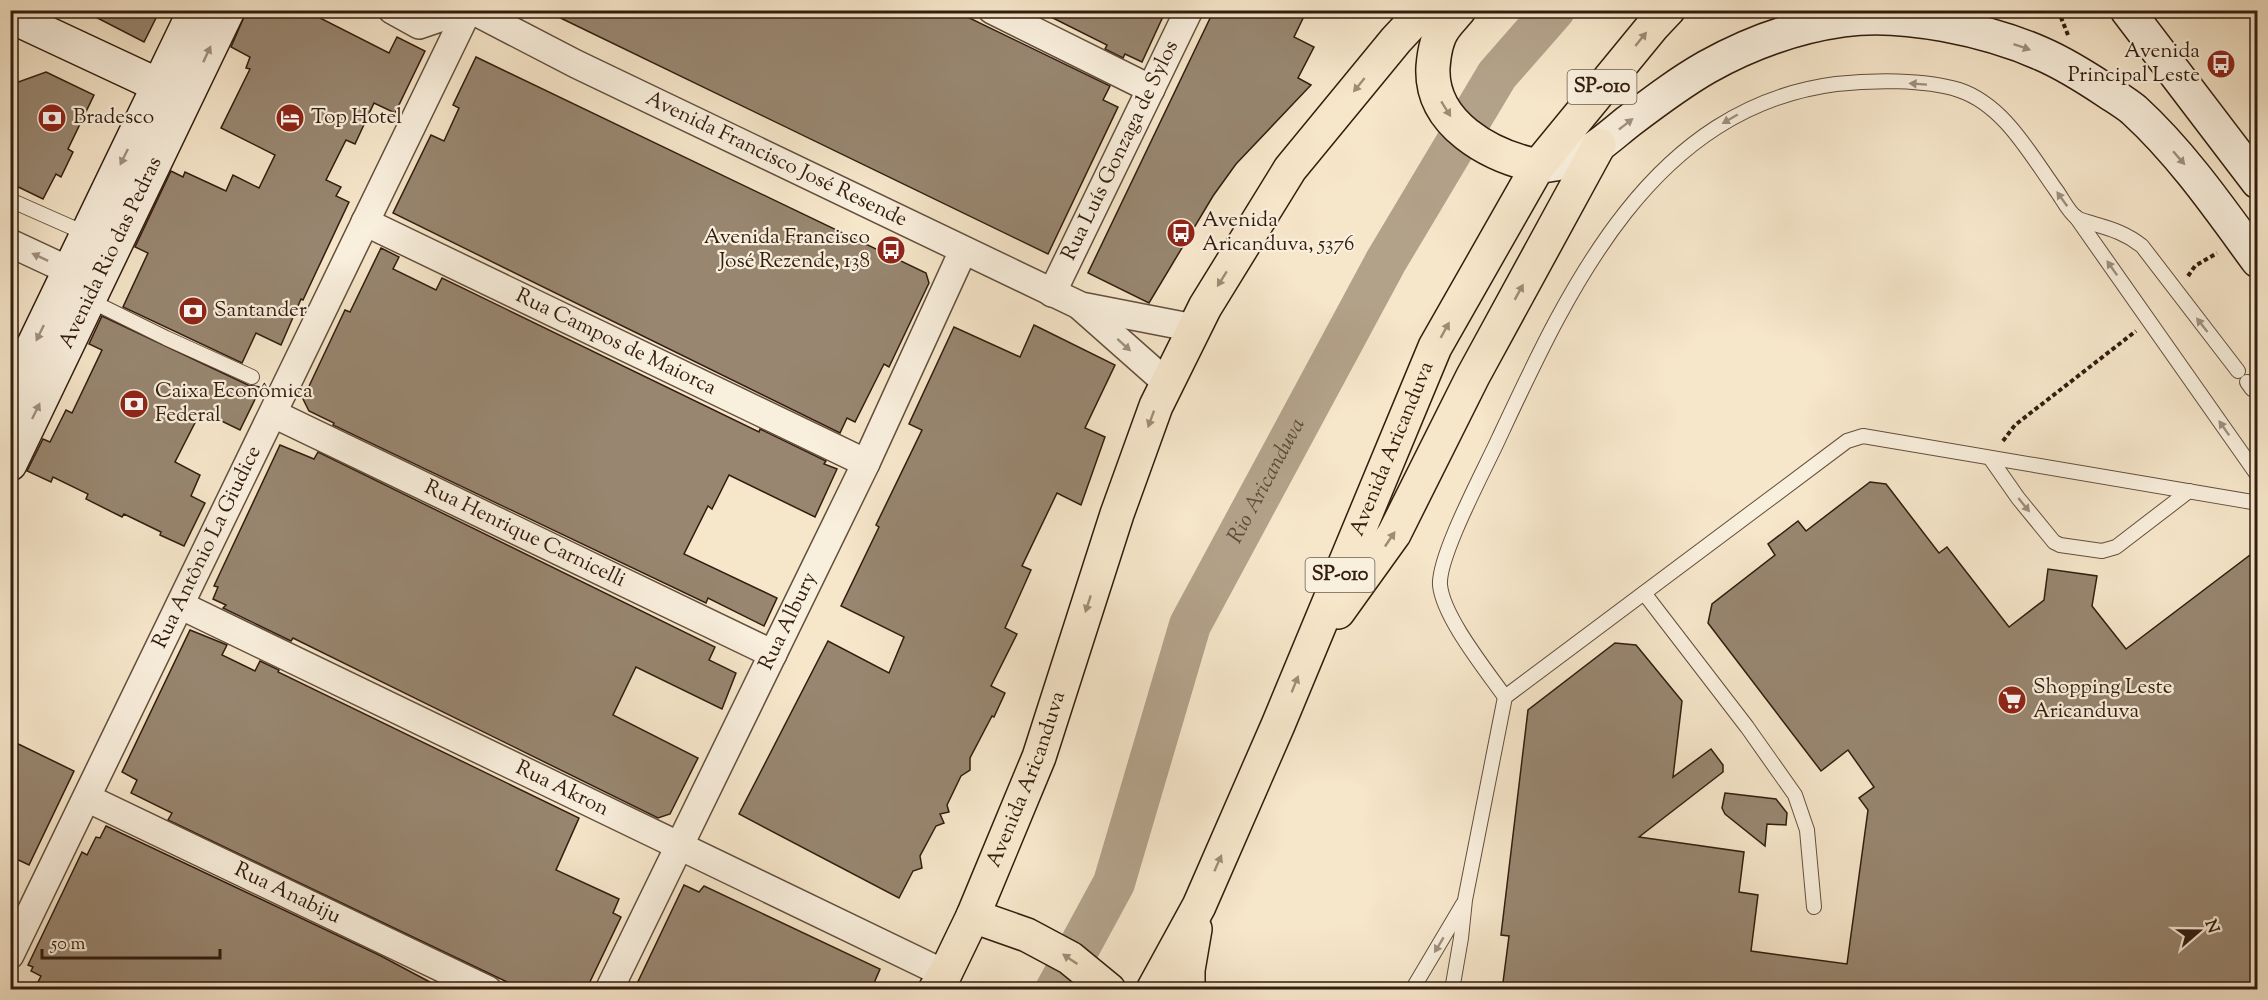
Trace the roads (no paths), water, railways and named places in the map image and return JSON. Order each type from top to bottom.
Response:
[{"type":"highway","name":"Avenida Aricanduva","points":[[940,982],[973,916],[1039,757],[1117,514],[1156,405],[1204,307],[1290,169],[1396,40],[1424,10]]},
{"type":"highway","points":[[1459,10],[1443,29],[1434,54],[1432,79],[1442,105],[1460,130],[1477,143],[1526,163]]},
{"type":"highway","name":"Avenida Aricanduva","points":[[1153,990],[1199,906],[1278,725],[1435,347],[1526,163],[1668,10]]},
{"type":"highway","points":[[1315,634],[1340,610],[1394,534],[1473,376],[1599,145]]},
{"type":"highway","points":[[1188,990],[1188,970],[1199,906]]},
{"type":"highway","points":[[973,916],[1027,934],[1070,958],[1109,989]]},
{"type":"street","name":"Avenida Rio das Pedras","points":[[10,464],[89,300],[172,92],[195,10]]},
{"type":"street","name":"Avenida Rio das Pedras","points":[[10,394],[87,234],[172,92],[228,10]]},
{"type":"street","points":[[392,10],[419,25],[463,10]]},
{"type":"street","name":"Rua Antônio La Giudice","points":[[10,955],[468,10]]},
{"type":"street","name":"Avenida Francisco José Resende","points":[[472,10],[587,69],[1081,306],[1194,328]]},
{"type":"street","points":[[992,10],[1151,89]]},
{"type":"street","name":"Rua Luís Gonzaga de Sylos","points":[[1052,293],[1189,10]]},
{"type":"street","points":[[1526,163],[1557,164],[1575,159],[1599,145],[1647,107],[1692,76],[1740,49],[1769,37],[1812,10]]},
{"type":"street","points":[[2127,10],[2258,182]]},
{"type":"street","points":[[10,16],[172,92]]},
{"type":"street","points":[[1769,37],[1844,20],[1887,19],[1936,24],[1983,23],[2084,76],[2133,109],[2181,159],[2249,249]]},
{"type":"street","name":"Rua Campos de Maiorca","points":[[365,222],[866,462]]},
{"type":"street","points":[[10,243],[70,271]]},
{"type":"street","name":"Rua Albury","points":[[609,990],[866,462],[963,251]]},
{"type":"street","name":"Avenida Francisco José Resende","points":[[1081,306],[1168,384]]},
{"type":"street","name":"Rua Henrique Carnicelli","points":[[274,414],[773,654]]},
{"type":"street","name":"Rua Akron","points":[[180,605],[678,845],[940,982]]},
{"type":"street","name":"Rua Anabiju","points":[[87,798],[488,990]]},
{"type":"lane","points":[[1504,697],[1454,621],[1442,596],[1440,583],[1442,567],[1505,425],[1565,303],[1609,231],[1672,160],[1727,120],[1782,95],[1821,86],[1869,80],[1934,85],[1960,90],[1987,104],[2005,120],[2258,476]]},
{"type":"lane","points":[[10,200],[87,234]]},
{"type":"lane","points":[[2076,218],[2129,236],[2142,246],[2246,381]]},
{"type":"lane","points":[[89,300],[252,377]]},
{"type":"lane","points":[[1452,990],[1465,900],[1504,697],[1847,441],[1863,436],[2258,503]]},
{"type":"lane","points":[[1990,458],[2018,498],[2054,542],[2060,545],[2102,551],[2116,547],[2189,491]]},
{"type":"lane","points":[[1644,593],[1748,727],[1795,795],[1807,830],[1814,908]]},
{"type":"lane","points":[[1412,990],[1465,900]]},
{"type":"waterway","name":"Rio Aricanduva","points":[[1056,990],[1114,883],[1190,625],[1386,261],[1497,75],[1554,10]]},
{"type":"place","name":"Avenida Principal Leste","points":[[2221,64]]},
{"type":"place","name":"Bradesco","points":[[52,118]]},
{"type":"place","name":"Top Hotel","points":[[290,118]]},
{"type":"place","name":"Avenida Aricanduva, 5376","points":[[1181,233]]},
{"type":"place","name":"Avenida Francisco José Rezende, 138","points":[[891,250]]},
{"type":"place","name":"Santander","points":[[193,311]]},
{"type":"place","name":"Caixa Econômica Federal","points":[[134,404]]},
{"type":"place","name":"Shopping Leste Aricanduva","points":[[2012,700]]}]
